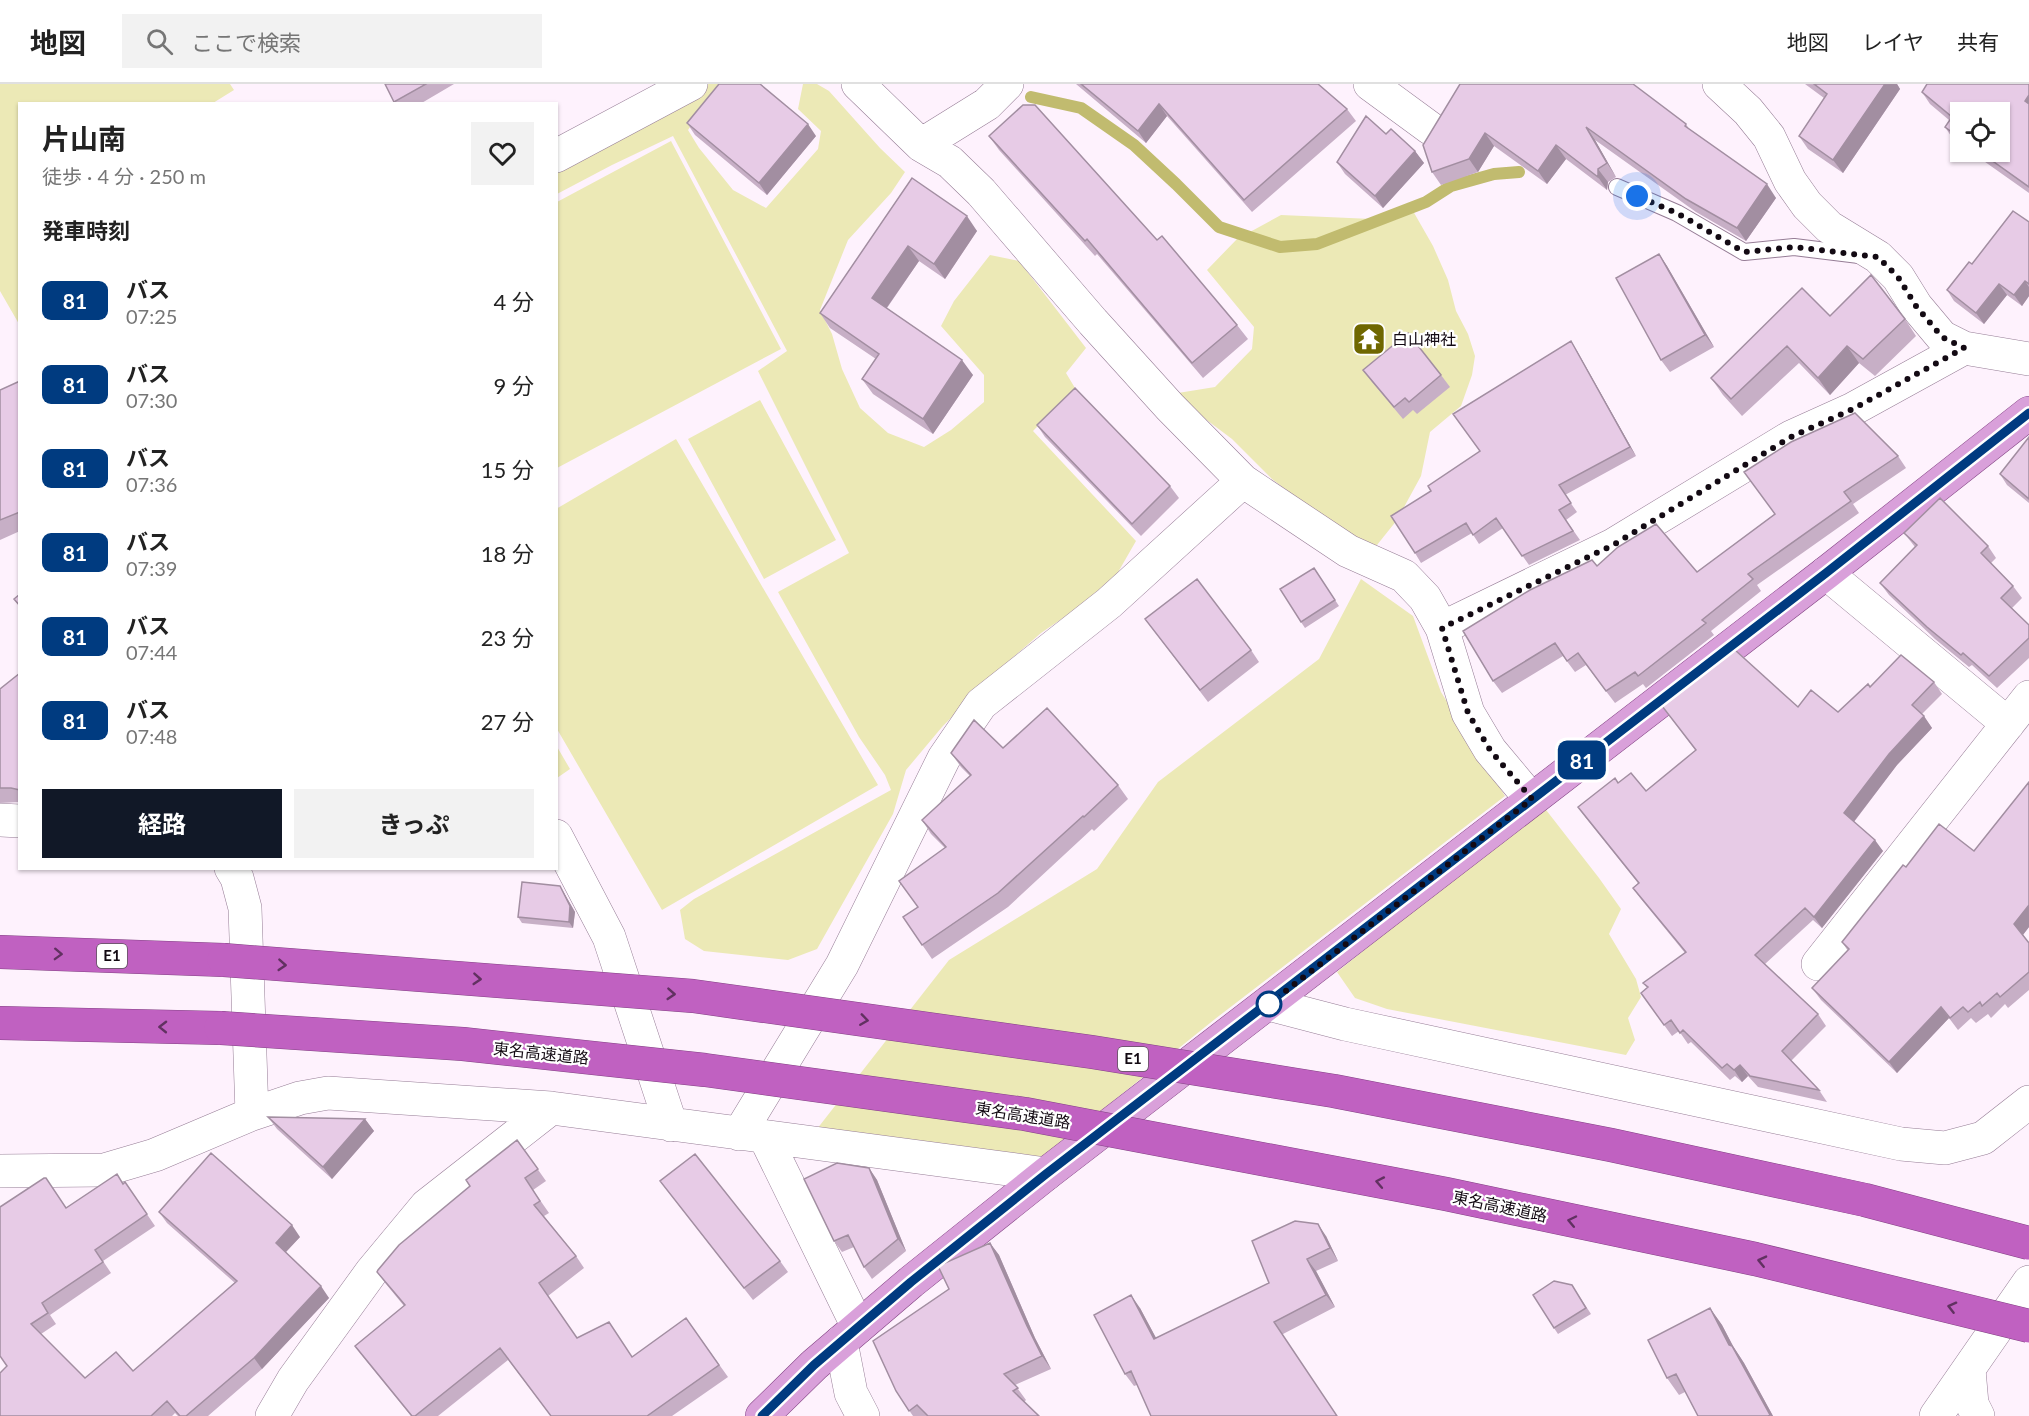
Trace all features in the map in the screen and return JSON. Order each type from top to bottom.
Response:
[{"type":"highway","name":"E1","points":[[0,952],[224,960],[693,996],[1104,1054],[1334,1091],[1611,1145],[1865,1200],[2029,1243]]},
{"type":"highway","name":"東名高速道路","points":[[0,1023],[221,1028],[474,1045],[705,1070],[1024,1114],[1446,1194],[1755,1259],[2029,1326]]},
{"type":"main road","points":[[762,1416],[814,1365],[911,1282],[1046,1174],[1826,573],[2029,413]]},
{"type":"street","points":[[558,155],[691,84]]},
{"type":"street","points":[[858,84],[921,145],[950,162],[981,192],[1170,407],[1243,481],[1348,551],[1404,576],[1425,598],[1442,628],[1468,713],[1490,750],[1532,799]]},
{"type":"street","points":[[921,145],[987,104],[1007,84]]},
{"type":"street","points":[[1370,84],[1430,128]]},
{"type":"street","points":[[1719,84],[1748,111],[1769,137],[1790,181],[1808,205],[1830,227],[1878,257],[1898,277],[1916,306],[1942,337],[1964,348],[2029,359]]},
{"type":"street","points":[[1442,628],[1613,545],[1791,437],[1853,409],[1964,348]]},
{"type":"street","points":[[752,1135],[842,965],[944,758],[981,704],[1109,603],[1243,481]]},
{"type":"street","points":[[1826,573],[2008,724]]},
{"type":"street","points":[[1818,964],[2029,697]]},
{"type":"street","points":[[0,820],[18,821]]},
{"type":"street","points":[[558,840],[609,937],[671,1125]]},
{"type":"street","points":[[232,870],[246,908],[252,1114]]},
{"type":"street","points":[[1268,1004],[1345,1024],[1901,1144],[1945,1148],[1983,1138],[2029,1102]]},
{"type":"street","points":[[0,1171],[104,1170],[155,1155],[252,1114],[300,1098],[327,1094],[550,1108],[1046,1174]]},
{"type":"street","points":[[272,1416],[293,1380],[372,1270],[426,1206],[550,1108]]},
{"type":"street","points":[[752,1135],[850,1335],[851,1394],[863,1416]]},
{"type":"street","points":[[1936,1416],[2029,1282]]},
{"type":"street","points":[[1969,1370],[1972,1404],[1978,1416]]},
{"type":"lane","points":[[1617,187],[1677,213],[1744,252],[1794,247],[1878,257]]},
{"type":"shaded area","points":[[0,84],[230,84],[234,90],[215,102],[18,102],[18,322],[0,291]]},
{"type":"shaded area","points":[[666,84],[728,84],[705,106],[688,130],[699,148],[733,190],[766,208],[818,149],[821,131],[798,109],[803,84],[817,84],[829,91],[880,148],[905,172],[891,193],[848,240],[820,310],[832,334],[842,369],[860,408],[888,433],[924,447],[951,430],[984,402],[984,375],[941,326],[954,301],[990,255],[1019,261],[1086,348],[1066,373],[1075,388],[1033,431],[1136,541],[1117,574],[1079,607],[1041,633],[995,673],[942,727],[906,770],[893,814],[817,949],[788,960],[704,951],[685,939],[680,910],[694,899],[891,790],[885,775],[859,737],[778,592],[849,553],[758,371],[787,351],[673,136],[558,193],[558,145]]},
{"type":"shaded area","points":[[671,141],[781,349],[558,467],[558,201]]},
{"type":"shaded area","points":[[1413,211],[1433,246],[1448,280],[1456,311],[1468,334],[1475,356],[1472,375],[1461,406],[1430,432],[1421,476],[1397,520],[1373,550],[1316,513],[1272,479],[1232,439],[1196,412],[1178,393],[1215,387],[1252,349],[1254,327],[1207,270],[1237,239],[1281,215],[1395,220]]},
{"type":"shaded area","points":[[760,400],[836,540],[764,579],[688,439]]},
{"type":"shaded area","points":[[676,439],[878,785],[662,910],[558,731],[558,508]]},
{"type":"shaded area","points":[[1361,579],[1413,616],[1441,692],[1505,796],[1215,1019],[1009,1185],[799,1152],[949,960],[1097,869],[1158,782],[1319,659]]},
{"type":"shaded area","points":[[558,748],[570,769],[558,777]]},
{"type":"shaded area","points":[[1543,806],[1621,909],[1609,934],[1636,979],[1641,997],[1628,1018],[1635,1040],[1626,1055],[1387,1009],[1355,998],[1337,972]]},
{"type":"building","points":[[385,84],[426,84],[394,102]]},
{"type":"building","points":[[719,84],[760,84],[808,124],[759,183],[687,123]]},
{"type":"building","points":[[1081,84],[1318,84],[1347,109],[1244,200],[1159,104],[1138,131]]},
{"type":"building","points":[[1460,84],[1633,84],[1686,124],[1685,126],[1767,184],[1737,228],[1686,199],[1586,127],[1607,163],[1598,169],[1598,177],[1556,145],[1538,171],[1485,133],[1469,159],[1432,172],[1423,145]]},
{"type":"building","points":[[1814,84],[1885,84],[1833,160],[1799,136],[1827,94]]},
{"type":"building","points":[[1927,84],[2029,84],[2029,95],[2025,101],[2029,104],[2029,187],[1994,162],[2010,162],[2010,102],[1950,102],[1950,115],[1922,92]]},
{"type":"building","points":[[1023,105],[1035,105],[1157,240],[1162,236],[1237,325],[1192,363],[1087,239],[1085,241],[989,136]]},
{"type":"building","points":[[1366,116],[1386,134],[1391,129],[1415,151],[1375,196],[1337,162]]},
{"type":"building","points":[[1950,120],[1950,131],[1945,127]]},
{"type":"building","points":[[912,178],[967,216],[934,264],[908,246],[872,298],[962,360],[923,419],[862,379],[879,354],[820,313]]},
{"type":"building","points":[[2013,211],[2029,222],[2029,284],[2025,281],[2014,295],[1999,284],[1976,313],[1947,290],[1969,262],[1972,264]]},
{"type":"building","points":[[1659,254],[1705,335],[1661,360],[1616,278]]},
{"type":"building","points":[[1871,275],[1905,319],[1863,359],[1847,346],[1818,378],[1787,346],[1731,399],[1711,378],[1802,288],[1830,316]]},
{"type":"building","points":[[1408,333],[1441,375],[1409,402],[1405,398],[1394,407],[1363,370]]},
{"type":"building","points":[[1571,341],[1630,447],[1559,485],[1571,503],[1559,510],[1573,531],[1522,556],[1496,518],[1473,535],[1466,523],[1415,553],[1391,516],[1431,491],[1428,486],[1480,451],[1453,414]]},
{"type":"building","points":[[18,382],[18,513],[0,520],[0,390]]},
{"type":"building","points":[[1075,388],[1170,486],[1132,524],[1037,425]]},
{"type":"building","points":[[1855,413],[1898,456],[1844,492],[1851,501],[1748,574],[1753,579],[1702,620],[1706,623],[1638,676],[1635,672],[1606,691],[1578,653],[1567,661],[1555,643],[1493,681],[1463,631],[1530,590],[1592,560],[1597,566],[1618,547],[1656,524],[1697,572],[1775,514],[1744,472],[1791,442]]},
{"type":"building","points":[[2029,437],[2029,499],[2000,474]]},
{"type":"building","points":[[1940,498],[1988,546],[1981,553],[2013,586],[2001,598],[2029,625],[2029,638],[1989,676],[1963,653],[1961,655],[1927,627],[1880,583],[1917,545],[1904,533]]},
{"type":"building","points":[[1314,568],[1335,600],[1301,622],[1280,589]]},
{"type":"building","points":[[1197,579],[1251,650],[1200,690],[1145,619]]},
{"type":"building","points":[[1735,650],[1798,707],[1811,690],[1838,712],[1868,684],[1870,687],[1901,655],[1934,682],[1912,705],[1924,716],[1889,754],[1844,813],[1875,840],[1814,917],[1805,908],[1755,955],[1818,1014],[1782,1051],[1819,1090],[1750,1076],[1740,1065],[1734,1070],[1727,1064],[1722,1068],[1683,1030],[1680,1033],[1671,1020],[1664,1025],[1641,993],[1648,987],[1643,983],[1686,952],[1633,888],[1639,883],[1578,807],[1615,778],[1618,783],[1631,773],[1646,791],[1696,750],[1662,706]]},
{"type":"building","points":[[18,675],[18,790],[0,788],[0,689]]},
{"type":"building","points":[[1047,708],[1118,785],[998,893],[922,945],[903,917],[918,907],[899,881],[946,847],[922,820],[971,775],[951,753],[974,720],[1003,748]]},
{"type":"building","points":[[2029,782],[2029,905],[2014,924],[2029,943],[2029,972],[2000,997],[1997,993],[1982,1006],[1980,1002],[1968,1012],[1963,1007],[1950,1018],[1941,1007],[1889,1062],[1812,988],[1849,949],[1842,942],[1903,865],[1906,867],[1939,824],[1974,851]]},
{"type":"building","points":[[522,882],[560,886],[570,906],[569,922],[518,917]]},
{"type":"building","points":[[268,1117],[365,1119],[323,1167]]},
{"type":"building","points":[[517,1140],[538,1169],[525,1178],[540,1201],[534,1205],[576,1256],[539,1283],[577,1338],[609,1322],[632,1357],[686,1318],[719,1365],[647,1416],[551,1416],[500,1348],[415,1416],[412,1416],[355,1346],[405,1305],[377,1272],[378,1270],[399,1245],[470,1186],[466,1180]]},
{"type":"building","points":[[211,1153],[292,1225],[276,1243],[321,1286],[254,1358],[186,1416],[180,1416],[167,1401],[151,1416],[0,1416],[0,1373],[7,1366],[0,1356],[0,1207],[44,1178],[66,1208],[117,1174],[123,1184],[125,1182],[147,1214],[95,1250],[103,1262],[42,1303],[48,1313],[31,1324],[85,1378],[116,1352],[133,1371],[237,1281],[159,1212]]},
{"type":"building","points":[[695,1154],[780,1261],[744,1288],[660,1181]]},
{"type":"building","points":[[837,1163],[869,1168],[898,1239],[864,1267],[848,1235],[834,1241],[804,1179]]},
{"type":"building","points":[[1295,1221],[1318,1224],[1330,1248],[1307,1259],[1326,1295],[1274,1322],[1337,1416],[1151,1416],[1131,1371],[1125,1374],[1094,1315],[1131,1295],[1154,1339],[1269,1283],[1252,1241]]},
{"type":"building","points":[[990,1243],[1042,1356],[1004,1374],[1018,1388],[1013,1391],[1039,1416],[928,1416],[917,1405],[909,1411],[896,1391],[873,1341],[949,1289],[938,1266]]},
{"type":"building","points":[[1554,1281],[1572,1285],[1586,1308],[1554,1328],[1533,1295]]},
{"type":"building","points":[[1710,1308],[1770,1415],[1698,1416],[1676,1374],[1667,1378],[1648,1340]]},
{"type":"waterway","points":[[1031,97],[1081,108],[1134,145],[1219,227],[1280,247],[1317,244],[1426,202],[1451,186],[1494,174],[1519,172]]},
{"type":"bus line","name":"81","points":[[762,1416],[814,1365],[911,1282],[1046,1174],[1826,573],[2029,413]]},
{"type":"place","name":"白山神社","points":[[1369,339]]},
{"type":"route","points":[[1269,1004],[1532,799],[1490,750],[1468,713],[1442,628],[1613,545],[1791,437],[1853,409],[1964,348],[1942,337],[1916,306],[1898,277],[1878,257],[1794,247],[1744,252],[1677,213],[1637,196]]}]
